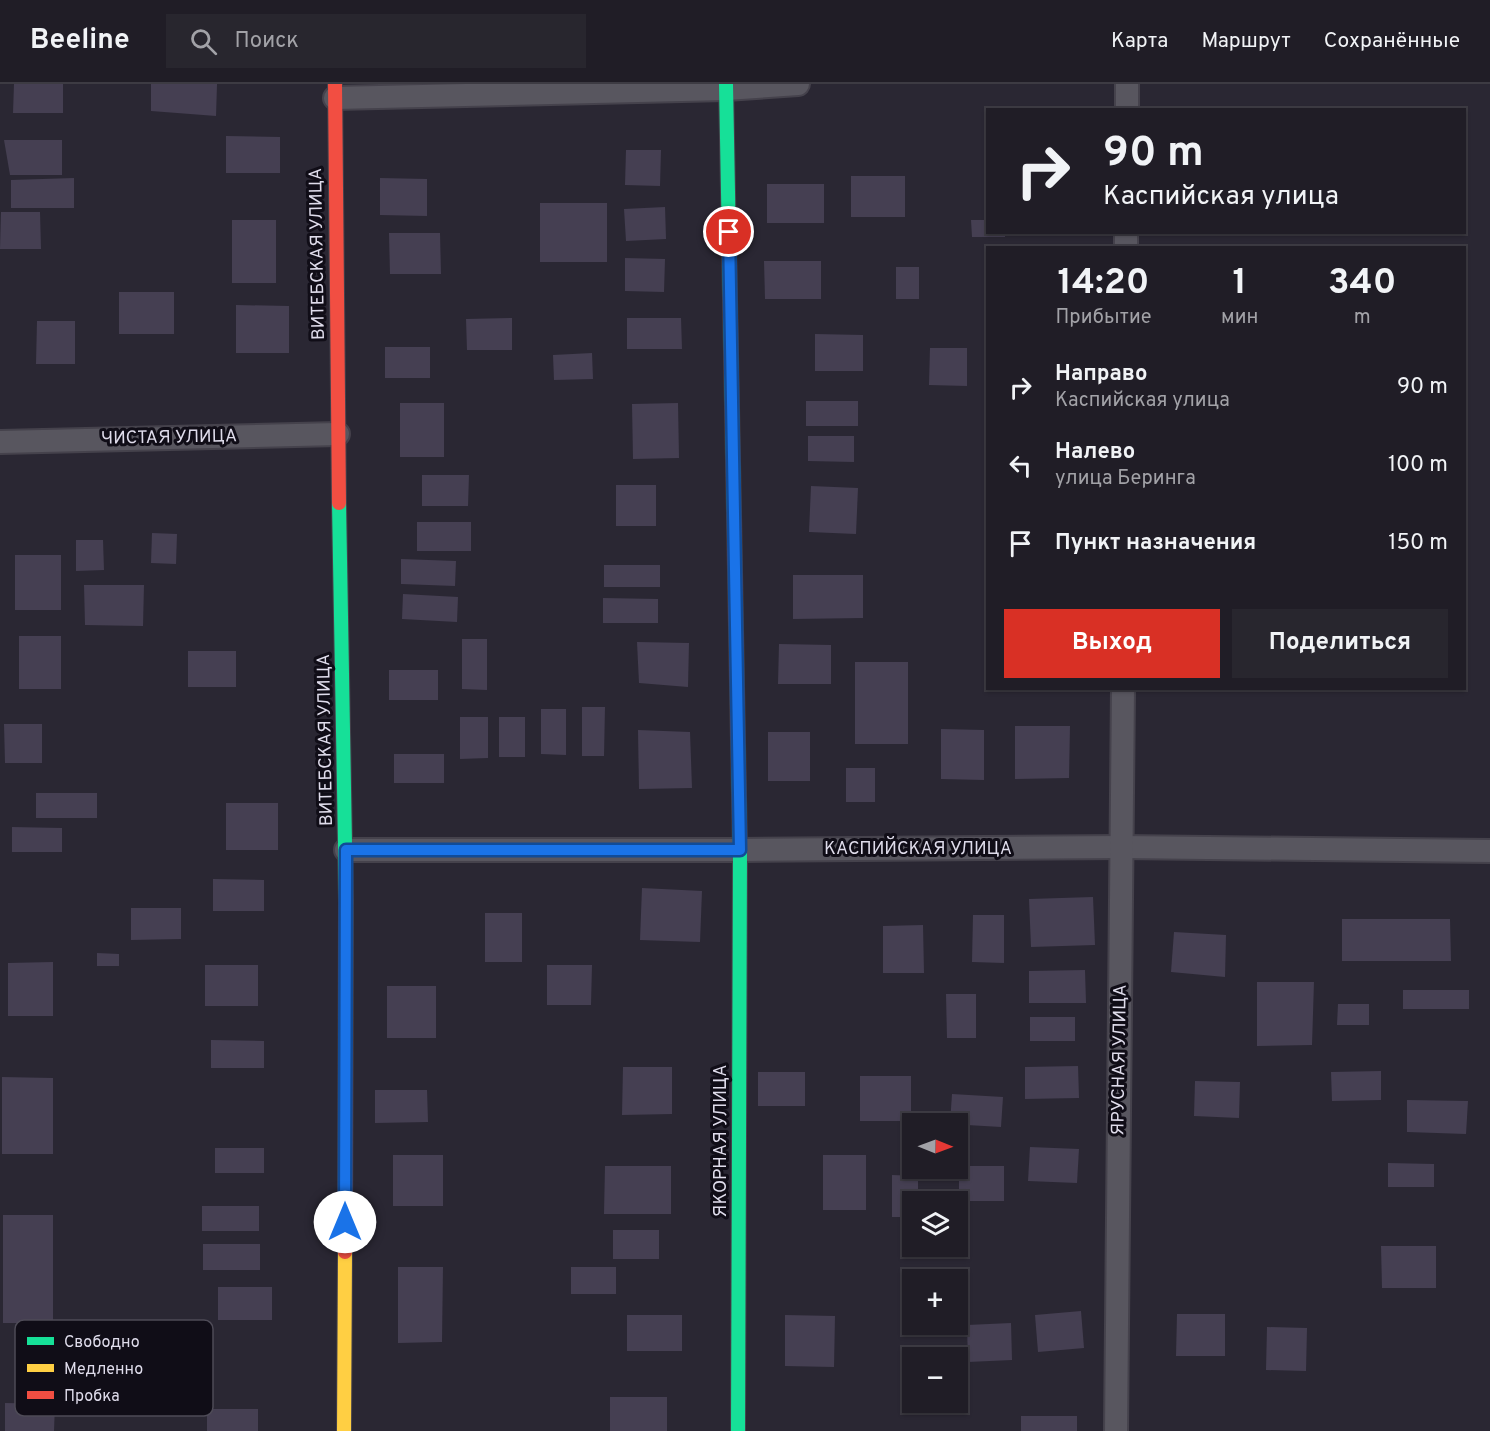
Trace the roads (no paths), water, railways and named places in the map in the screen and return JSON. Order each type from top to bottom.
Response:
[{"type":"street","points":[[335,91],[726,87],[798,84]]},
{"type":"street","points":[[1127,84],[1127,108]]},
{"type":"street","name":"ЯКОРНАЯ УЛИЦА","points":[[726,87],[740,850],[738,1431]]},
{"type":"street","name":"ВИТЕБСКАЯ УЛИЦА","points":[[335,91],[338,434],[346,850],[344,1431]]},
{"type":"street","name":"ЧИСТАЯ УЛИЦА","points":[[0,442],[338,434]]},
{"type":"street","name":"ЯРУСНАЯ УЛИЦА","points":[[1116,1431],[1123,690]]},
{"type":"street","name":"КАСПИЙСКАЯ УЛИЦА","points":[[346,850],[1122,847],[1490,851]]}]
